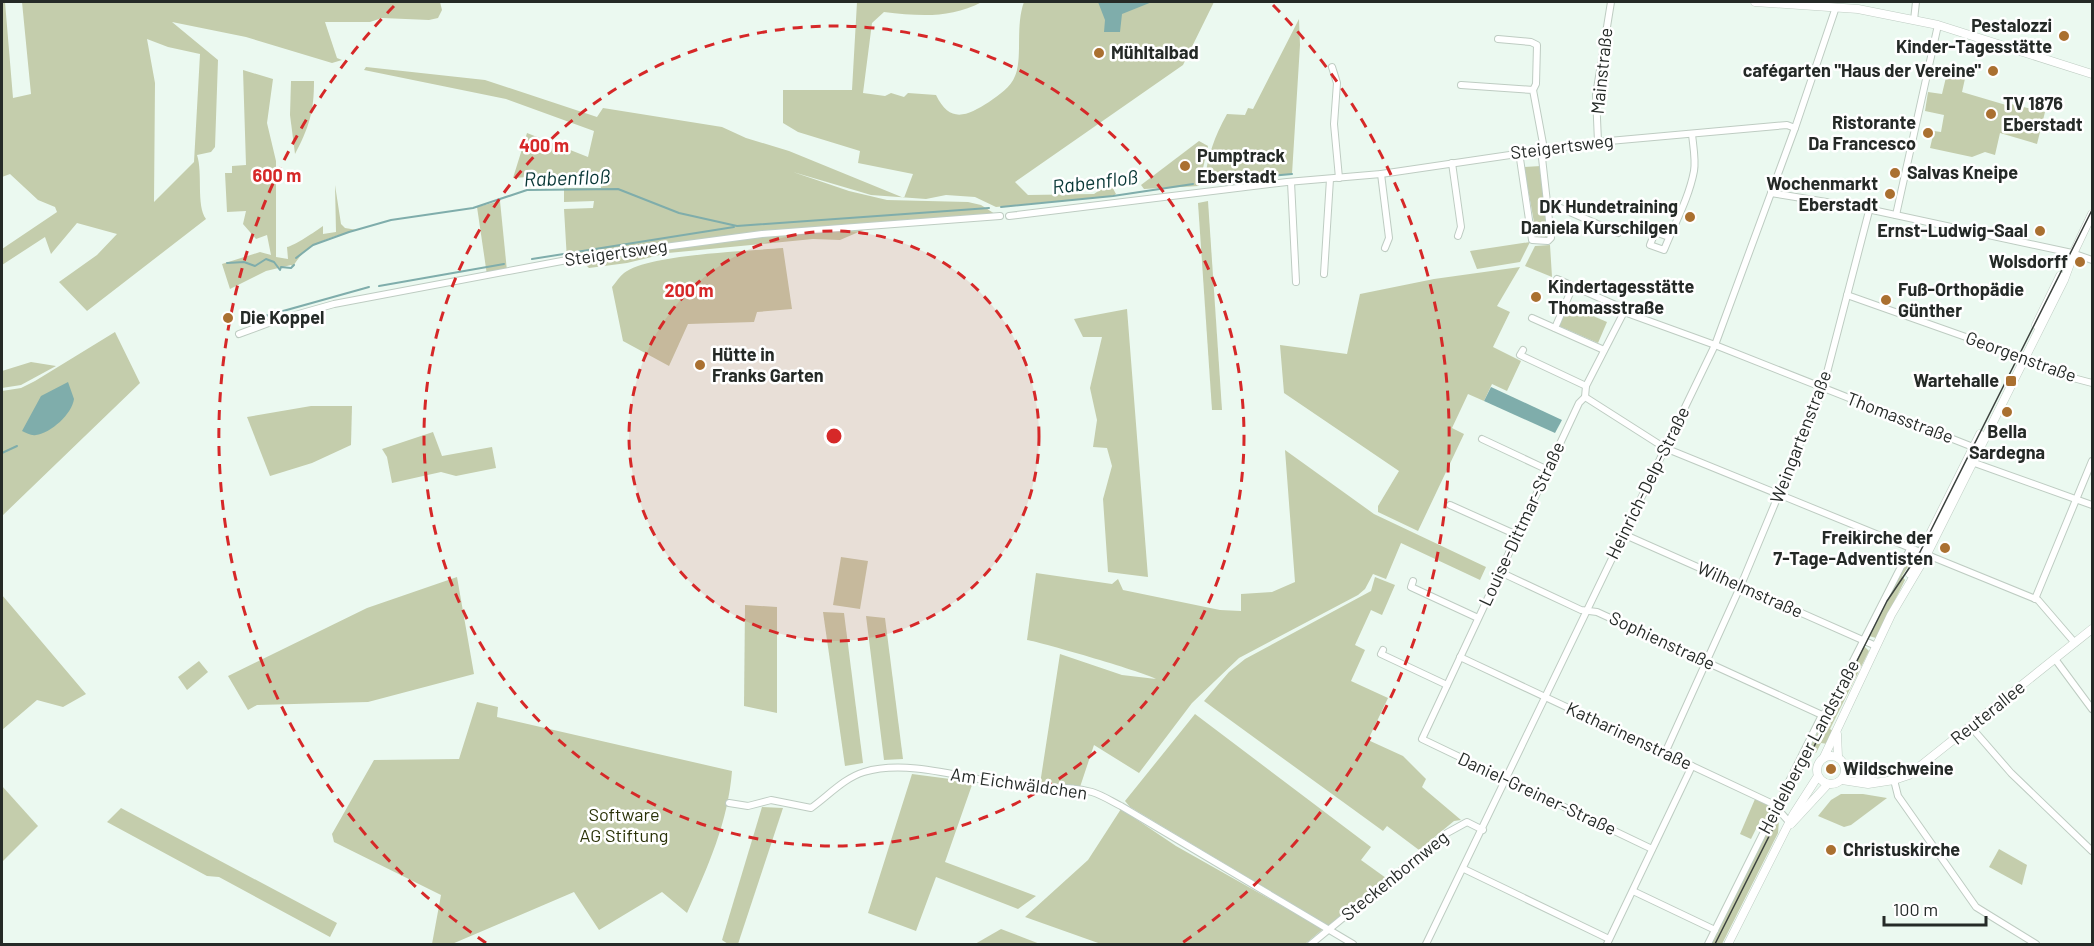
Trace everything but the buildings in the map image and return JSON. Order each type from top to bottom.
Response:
[{"type":"street","name":"Mainstraße","points":[[1598,142],[1596,95],[1611,2]]},
{"type":"street","points":[[1755,2],[1836,4],[1938,25],[2092,74]]},
{"type":"street","points":[[1914,20],[1916,2]]},
{"type":"street","name":"Heinrich-Delp-Straße","points":[[1426,945],[1715,345],[1795,128],[1836,4]]},
{"type":"street","points":[[1896,215],[1938,25]]},
{"type":"street","points":[[1498,39],[1531,42],[1537,45],[1536,84],[1533,90],[1542,149],[1551,238],[1548,241],[1534,242],[1519,152]]},
{"type":"street","points":[[1332,67],[1337,83],[1334,124],[1339,178]]},
{"type":"street","points":[[1461,85],[1533,90]]},
{"type":"street","name":"Steigertsweg","points":[[1009,216],[1291,182],[1381,174],[1598,142],[1787,125],[1795,128]]},
{"type":"street","points":[[1669,237],[1695,170],[1692,134]]},
{"type":"street","points":[[1452,163],[1461,227],[1458,236]]},
{"type":"street","points":[[1381,174],[1389,238],[1385,248]]},
{"type":"street","points":[[1324,274],[1330,179]]},
{"type":"street","points":[[1291,182],[1296,282]]},
{"type":"street","points":[[1771,193],[1896,215],[2074,253],[2092,260]]},
{"type":"street","points":[[1547,205],[1556,206],[1618,233]]},
{"type":"street","name":"Weingartenstraße","points":[[1665,753],[1741,585],[1823,388],[1869,211]]},
{"type":"street","name":"Heidelberger Landstraße","points":[[1824,757],[1837,734],[1847,705],[1975,448],[2064,280],[2092,214]]},
{"type":"street","name":"Steigertsweg","points":[[238,334],[295,314],[334,304],[567,260],[751,236],[1000,216]]},
{"type":"street","name":"Thomasstraße","points":[[1557,279],[1620,307],[1624,312],[1715,345],[1975,448]]},
{"type":"street","points":[[1555,328],[1573,286]]},
{"type":"street","name":"Georgenstraße","points":[[1847,295],[2022,358],[2058,374],[2092,383]]},
{"type":"street","name":"Louise-Dittmar-Straße","points":[[1422,739],[1580,401],[1585,397],[1586,386],[1624,312]]},
{"type":"street","points":[[1532,318],[1604,350]]},
{"type":"street","points":[[1523,350],[1520,355],[1586,386]]},
{"type":"street","points":[[1585,397],[1665,448],[2035,599],[2042,603],[2074,643]]},
{"type":"street","points":[[1482,439],[1548,470]]},
{"type":"street","points":[[1969,461],[2092,506]]},
{"type":"street","points":[[2035,599],[2092,461]]},
{"type":"street","points":[[1450,505],[1517,536]]},
{"type":"street","name":"Wilhelmstraße","points":[[1623,534],[1876,646]]},
{"type":"street","name":"Heidelberger Landstraße","points":[[1707,945],[1822,715],[1828,710],[1910,549]]},
{"type":"street","name":"Sophienstraße","points":[[1500,572],[1586,611],[1597,612],[1822,715]]},
{"type":"street","points":[[1413,581],[1411,587],[1478,618]]},
{"type":"street","name":"Reuterallee","points":[[1842,780],[1876,782],[1894,780],[1912,772],[2092,629]]},
{"type":"street","points":[[1383,650],[1381,654],[1447,685]]},
{"type":"street","name":"Katharinenstraße","points":[[1460,657],[1777,807],[1791,824]]},
{"type":"street","points":[[2055,659],[2092,709]]},
{"type":"street","points":[[1971,727],[2012,773],[2092,851]]},
{"type":"street","name":"Heidelberger Landstraße","points":[[1837,734],[1838,757]]},
{"type":"street","name":"Daniel-Greiner-Straße","points":[[1422,739],[1652,849]]},
{"type":"street","points":[[1824,757],[1838,757],[1846,769],[1842,780],[1828,784],[1818,776],[1817,768],[1824,757]]},
{"type":"street","points":[[1464,869],[1608,942],[1692,766]]},
{"type":"street","name":"Am Eichwäldchen","points":[[729,803],[748,806],[771,801],[811,808],[849,779],[864,772],[886,769],[942,773],[1020,786],[1092,793],[1121,806],[1353,945]]},
{"type":"street","name":"Reuterallee","points":[[1846,769],[1876,782]]},
{"type":"street","name":"Heidelberger Landstraße","points":[[1728,945],[1796,811],[1818,776]]},
{"type":"street","points":[[1894,780],[1895,791],[1901,801],[1976,907],[2036,945]]},
{"type":"street","name":"Heidelberger Landstraße","points":[[1791,824],[1828,784]]},
{"type":"street","name":"Steckenbornweg","points":[[1311,945],[1447,833],[1467,822],[1483,830]]},
{"type":"street","points":[[1633,891],[1715,930]]},
{"type":"green space","points":[[2,2],[5,2],[13,98],[31,94],[22,2],[440,2],[442,10],[438,18],[429,20],[382,18],[370,22],[325,22],[337,58],[342,60],[332,63],[246,37],[172,22],[218,60],[215,147],[211,152],[197,155],[201,206],[206,219],[87,311],[59,282],[97,255],[117,234],[77,223],[51,254],[45,237],[2,265],[2,249],[57,212],[55,207],[38,200],[10,174],[2,177]],"holes":[[[147,39],[168,47],[200,54],[194,162],[154,202],[155,83]]]},
{"type":"green space","points":[[857,2],[982,2],[946,14],[884,12],[872,23],[863,93],[885,96],[891,93],[904,97],[908,93],[936,95],[947,110],[960,115],[989,102],[1011,84],[1019,60],[1020,21],[1024,2],[1214,2],[1183,65],[1015,182],[1028,195],[1094,194],[1110,183],[1116,194],[996,207],[975,197],[946,195],[926,199],[904,197],[913,174],[858,163],[860,151],[798,132],[783,123],[783,90],[852,90]]},
{"type":"green space","points":[[1299,19],[1300,45],[1292,174],[1204,183],[1212,147],[1227,114],[1245,115],[1248,108],[1253,109]]},
{"type":"green space","points":[[366,67],[485,80],[597,117],[603,108],[722,127],[746,138],[789,151],[902,197],[871,195],[793,172],[849,191],[887,200],[968,202],[981,205],[995,214],[875,225],[840,240],[813,239],[668,253],[627,263],[589,268],[579,258],[567,260],[564,209],[593,208],[594,201],[564,202],[564,188],[601,188],[602,172],[513,178],[527,133],[588,157],[594,131],[506,99],[364,70]]},
{"type":"green space","name":"TV 1876 Eberstadt","points":[[1948,69],[1966,74],[1962,92],[2006,105],[2007,103],[2045,112],[2037,144],[2000,133],[1995,155],[1985,152],[1972,157],[1930,148],[1934,131],[1941,132],[1944,115],[1925,111],[1928,92],[1942,94]]},
{"type":"green space","points":[[243,70],[273,79],[267,123],[276,161],[276,257],[288,259],[287,247],[323,226],[323,234],[336,232],[335,185],[341,224],[345,228],[357,230],[320,242],[305,252],[293,267],[291,265],[266,271],[230,289],[222,264],[260,252],[271,255],[267,235],[256,239],[243,224],[246,211],[227,212],[225,173],[232,173],[232,166],[246,165]]},
{"type":"green space","points":[[291,81],[314,81],[310,119],[295,154],[290,115]]},
{"type":"green space","name":"Pumptrack Eberstadt","points":[[1199,141],[1208,146],[1199,186],[1144,189],[1141,185]]},
{"type":"green space","points":[[1541,166],[1547,235],[1546,238],[1537,239],[1524,167]]},
{"type":"green space","points":[[500,201],[507,271],[487,275],[477,207]]},
{"type":"green space","points":[[1208,201],[1222,410],[1212,410],[1198,203]]},
{"type":"green space","points":[[1530,242],[1520,262],[1477,269],[1470,251]]},
{"type":"green space","points":[[1550,245],[1552,277],[1525,266],[1535,246]]},
{"type":"green space","points":[[783,248],[792,309],[757,312],[754,322],[688,324],[669,366],[623,341],[612,287],[624,273],[637,267],[676,258]]},
{"type":"green space","points":[[1520,267],[1497,306],[1510,312],[1493,347],[1521,361],[1507,391],[1492,384],[1484,401],[1468,394],[1452,428],[1464,434],[1418,531],[1378,512],[1378,506],[1399,471],[1284,393],[1280,345],[1347,354],[1360,294],[1434,279]]},
{"type":"green space","points":[[1568,305],[1607,322],[1598,343],[1559,326]]},
{"type":"green space","points":[[1127,309],[1148,577],[1108,572],[1103,499],[1112,466],[1107,448],[1093,447],[1097,420],[1090,388],[1102,337],[1083,337],[1074,319]]},
{"type":"green space","points":[[115,332],[140,383],[2,516],[2,391],[21,388],[35,381]]},
{"type":"green space","points":[[31,362],[56,366],[21,385],[2,388],[2,371]]},
{"type":"green space","points":[[311,406],[352,406],[351,445],[312,463],[270,476],[247,417]]},
{"type":"green space","points":[[433,432],[442,456],[492,447],[496,468],[456,476],[441,472],[392,483],[387,457],[382,449]]},
{"type":"green space","points":[[1285,450],[1374,514],[1486,567],[1480,580],[1401,543],[1386,579],[1373,574],[1365,589],[1358,595],[1239,658],[1192,703],[1139,773],[1094,745],[1080,787],[1040,784],[1060,654],[1122,675],[1156,679],[1094,658],[1027,640],[1036,573],[1112,584],[1118,579],[1123,590],[1220,610],[1241,611],[1241,594],[1272,592],[1295,582]]},
{"type":"green space","points":[[1911,553],[1915,556],[1902,576],[1905,580],[1876,638],[1869,636]]},
{"type":"green space","points":[[841,557],[868,561],[860,609],[833,605]]},
{"type":"green space","points":[[457,577],[474,674],[368,702],[257,705],[248,710],[228,676],[367,608]]},
{"type":"green space","points":[[1375,577],[1395,585],[1382,615],[1371,610],[1355,645],[1365,650],[1351,681],[1388,698],[1368,740],[1403,756],[1426,779],[1422,787],[1461,820],[1454,821],[1419,850],[1387,826],[1383,831],[1204,701],[1229,672],[1245,659],[1371,591]]},
{"type":"green space","points":[[2,595],[86,694],[63,707],[37,700],[2,730]]},
{"type":"green space","points":[[745,605],[777,607],[777,713],[744,706]]},
{"type":"green space","points":[[823,612],[844,613],[863,763],[845,766]]},
{"type":"green space","points":[[866,616],[885,618],[903,759],[884,760]]},
{"type":"green space","points":[[1864,646],[1869,651],[1830,729],[1833,731],[1828,744],[1821,743],[1816,753],[1809,749]]},
{"type":"green space","points":[[199,661],[208,672],[187,690],[178,677]]},
{"type":"green space","name":"Software AG Stiftung","points":[[477,702],[498,707],[497,717],[732,771],[722,826],[687,913],[662,892],[599,930],[574,892],[452,944],[432,944],[441,895],[334,842],[332,834],[374,760],[459,759]]},
{"type":"green space","points":[[1195,714],[1371,847],[1361,860],[1386,878],[1329,926],[1130,807],[1125,801]]},
{"type":"green space","points":[[912,774],[973,782],[945,862],[1036,896],[1018,909],[936,877],[916,931],[868,913]]},
{"type":"green space","points":[[2,786],[38,826],[2,862]]},
{"type":"green space","points":[[1841,794],[1863,794],[1887,798],[1851,825],[1844,827],[1818,816],[1831,800]]},
{"type":"green space","points":[[1755,799],[1769,806],[1771,810],[1767,820],[1761,819],[1751,839],[1740,834]]},
{"type":"green space","points":[[762,807],[783,808],[738,944],[728,944],[722,940]]},
{"type":"green space","points":[[121,808],[337,923],[330,937],[219,877],[207,876],[107,822]]},
{"type":"green space","points":[[1121,809],[1176,846],[1323,929],[1305,944],[1101,944],[1025,917],[1088,860]]},
{"type":"green space","points":[[1776,813],[1779,820],[1778,833],[1722,944],[1712,944]]},
{"type":"green space","points":[[1999,849],[2027,865],[2022,885],[1989,867]]},
{"type":"green space","points":[[1001,929],[1040,944],[975,944]]},
{"type":"water","points":[[1098,2],[1152,2],[1122,14],[1120,32],[1104,32],[1105,20]]},
{"type":"water","points":[[68,382],[74,399],[65,416],[48,431],[32,435],[22,431],[41,396]]},
{"type":"water","points":[[1491,387],[1562,420],[1555,433],[1484,401]]},
{"type":"waterway","name":"Rabenfloß","points":[[1207,182],[1292,174]]},
{"type":"waterway","name":"Rabenfloß","points":[[1001,207],[1113,196],[1193,184]]},
{"type":"waterway","name":"Rabenfloß","points":[[296,258],[313,245],[349,232],[391,220],[473,208],[527,190],[618,189],[679,213],[737,226],[989,208]]},
{"type":"waterway","name":"Rabenfloß","points":[[532,259],[734,227]]},
{"type":"waterway","name":"Rabenfloß","points":[[227,263],[244,262],[255,266],[266,259],[274,262],[280,270],[281,267],[291,268],[294,265]]},
{"type":"waterway","name":"Rabenfloß","points":[[379,286],[504,264]]},
{"type":"waterway","name":"Rabenfloß","points":[[240,323],[369,287]]},
{"type":"waterway","name":"Rabenfloß","points":[[2,453],[17,446]]},
{"type":"tram line","points":[[1715,944],[1887,601],[1920,552],[2092,210]]},
{"type":"place","name":"Pestalozzi Kinder-Tagesstätte","points":[[2064,36]]},
{"type":"place","name":"Mühltalbad","points":[[1099,53]]},
{"type":"place","name":"cafégarten \"Haus der Vereine\"","points":[[1993,71]]},
{"type":"place","name":"TV 1876 Eberstadt","points":[[1991,114]]},
{"type":"place","name":"Ristorante Da Francesco","points":[[1928,133]]},
{"type":"place","name":"Pumptrack Eberstadt","points":[[1185,166]]},
{"type":"place","name":"Salvas Kneipe","points":[[1895,173]]},
{"type":"place","name":"Wochenmarkt Eberstadt","points":[[1890,194]]},
{"type":"place","name":"DK Hundetraining Daniela Kurschilgen","points":[[1690,217]]},
{"type":"place","name":"Ernst-Ludwig-Saal","points":[[2040,231]]},
{"type":"place","name":"Wolsdorff","points":[[2080,262]]},
{"type":"place","name":"Kindertagesstätte Thomasstraße","points":[[1536,297]]},
{"type":"place","name":"Fuß-Orthopädie Günther","points":[[1886,300]]},
{"type":"place","name":"Die Koppel","points":[[228,318]]},
{"type":"place","name":"Hütte in Franks Garten","points":[[700,365]]},
{"type":"place","name":"Wartehalle","points":[[2011,381]]},
{"type":"place","name":"Bella Sardegna","points":[[2007,412]]},
{"type":"place","name":"Freikirche der 7-Tage-Adventisten","points":[[1945,548]]},
{"type":"place","name":"Wildschweine","points":[[1831,769]]},
{"type":"place","name":"Christuskirche","points":[[1831,850]]}]
